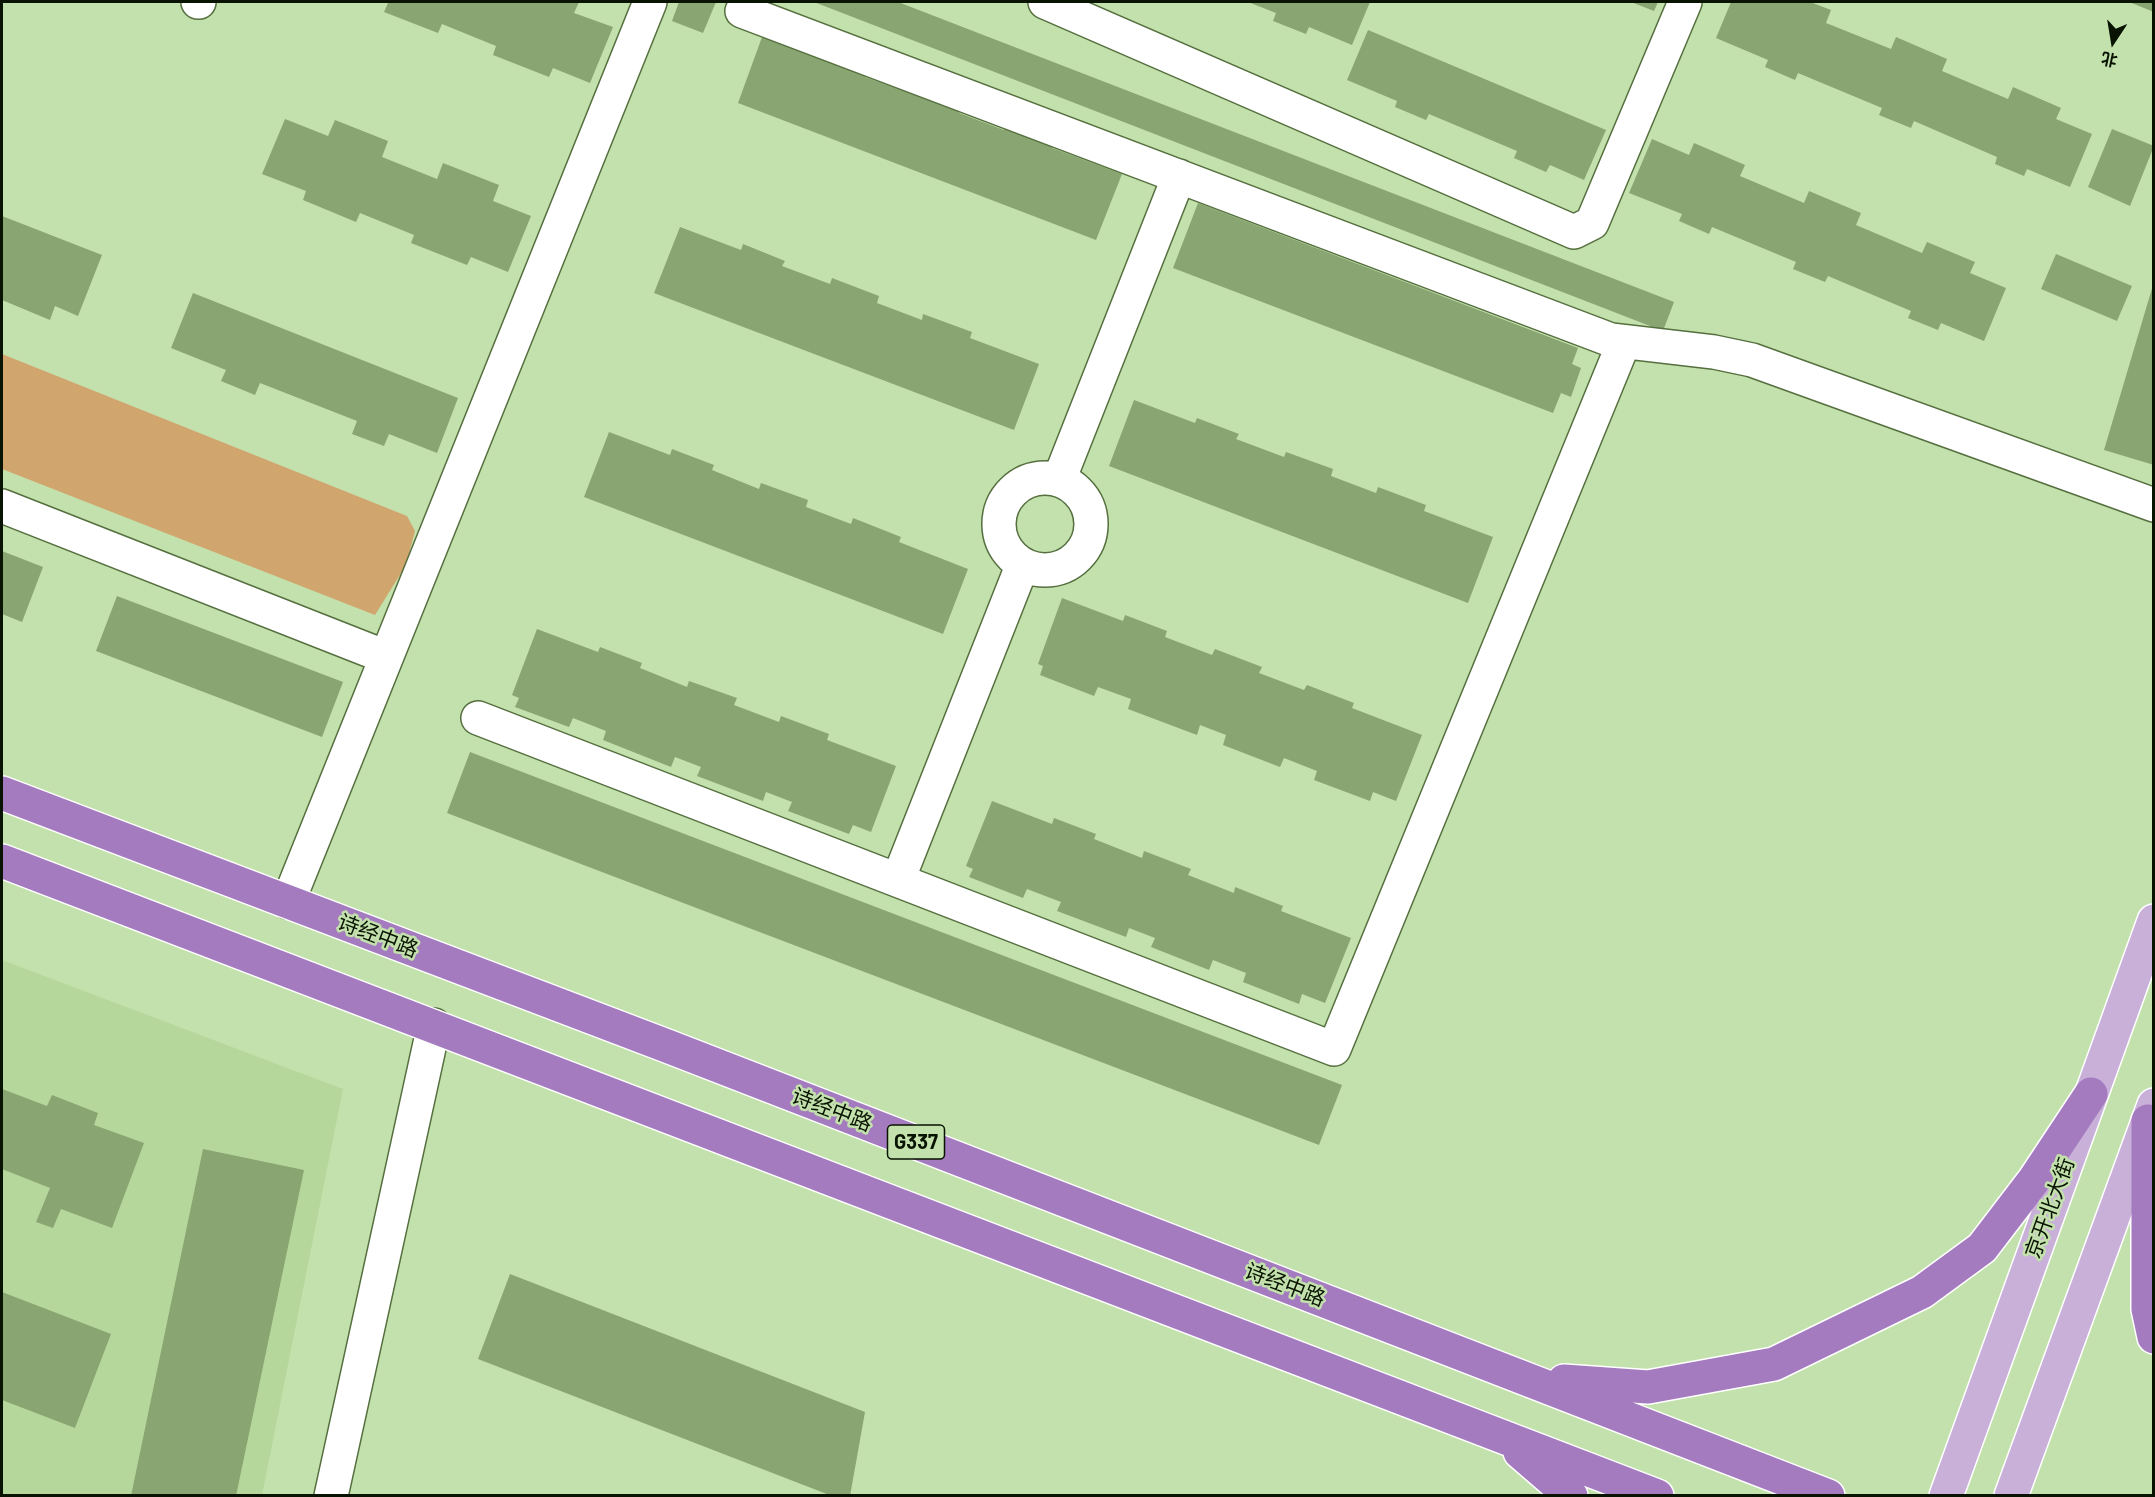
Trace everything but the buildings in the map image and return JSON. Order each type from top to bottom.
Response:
[{"type":"highway","name":"诗经中路","points":[[2,793],[1828,1496]]},
{"type":"highway","points":[[2,861],[1657,1496]]},
{"type":"highway","points":[[1517,1375],[1594,1385],[1648,1387],[1774,1364],[1912,1298],[1982,1248],[2034,1180],[2091,1094]]},
{"type":"highway","points":[[2151,1113],[2148,1310],[2154,1337]]},
{"type":"highway","points":[[1500,1435],[1571,1496]]},
{"type":"main road","name":"京开北大街","points":[[1946,1496],[2154,921]]},
{"type":"main road","points":[[2011,1496],[2151,1113]]},
{"type":"street","points":[[288,902],[650,2]]},
{"type":"street","points":[[1045,2],[1574,232],[1592,223],[1685,2]]},
{"type":"street","points":[[742,11],[1611,340],[1714,351],[1752,360],[2154,505]]},
{"type":"street","points":[[1059,480],[1179,176]]},
{"type":"street","points":[[478,718],[1334,1049],[1624,342]]},
{"type":"street","points":[[1039,477],[1059,480],[1076,490],[1088,506],[1092,525],[1087,545],[1076,559],[1059,569],[1040,571],[1022,566],[1008,553],[1000,536],[998,520],[1002,505],[1011,492],[1024,482],[1039,477]]},
{"type":"street","points":[[2,506],[386,657]]},
{"type":"street","points":[[898,880],[1022,566]]},
{"type":"street","points":[[331,1496],[434,1025]]},
{"type":"shaded area","points":[[2,354],[407,516],[415,531],[406,565],[375,615],[2,469]]},
{"type":"shaded area","points":[[2,960],[343,1089],[262,1495],[2,1495]]}]
